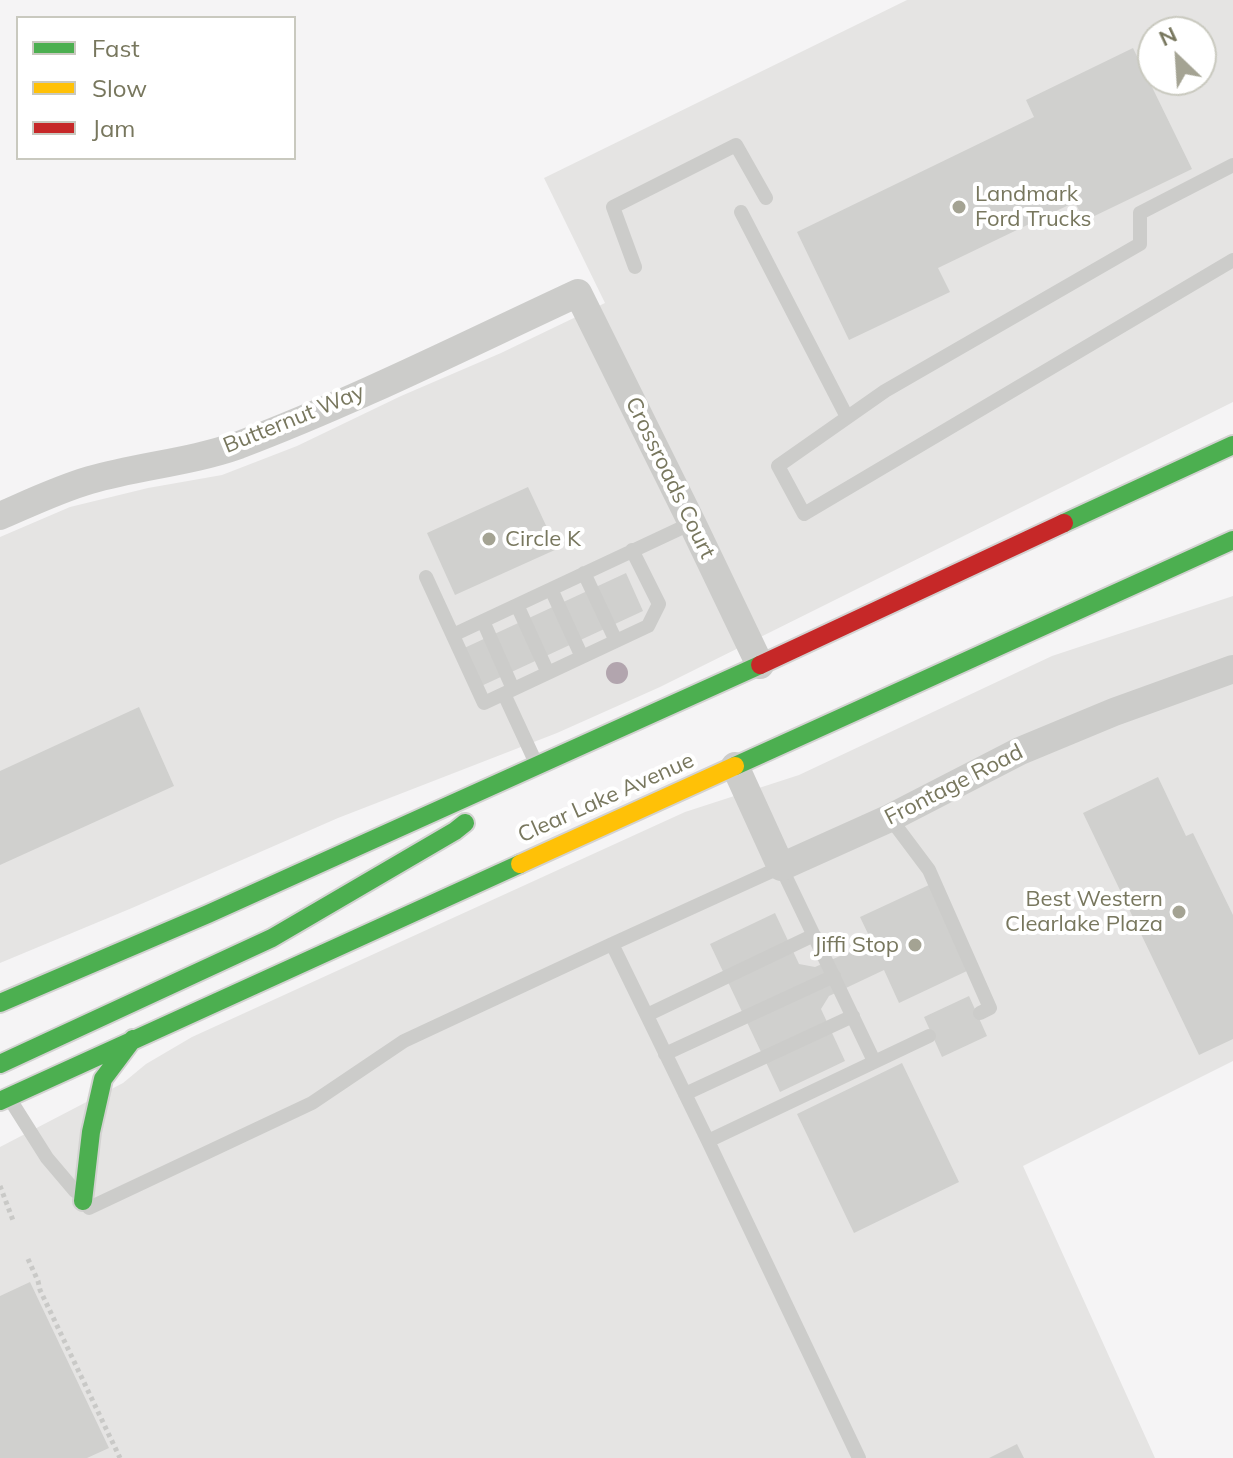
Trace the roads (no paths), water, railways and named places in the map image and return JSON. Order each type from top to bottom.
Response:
[{"type":"main road","points":[[0,1003],[222,907],[760,665],[1233,445]]},
{"type":"main road","name":"Clear Lake Avenue","points":[[3,1093],[133,1039],[1233,540]]},
{"type":"main road","points":[[1159,573],[1218,566]]},
{"type":"main road","points":[[0,1064],[272,938],[455,831],[530,767]]},
{"type":"main road","points":[[86,1205],[91,1132],[103,1079],[133,1039]]},
{"type":"street","name":"Butternut Way","points":[[0,516],[92,479],[235,446],[363,392],[578,293]]},
{"type":"street","name":"Crossroads Court","points":[[578,293],[760,665]]},
{"type":"street","name":"Frontage Road","points":[[781,867],[890,818],[1020,751],[1114,712],[1233,669]]},
{"type":"street","points":[[735,766],[781,867]]},
{"type":"lane","points":[[635,267],[613,207],[736,145],[766,198]]},
{"type":"lane","points":[[1233,165],[1140,213],[1140,244],[885,391],[778,466],[804,514],[1233,260]]},
{"type":"lane","points":[[741,212],[847,417]]},
{"type":"lane","points":[[453,635],[692,523]]},
{"type":"lane","points":[[426,577],[484,703],[648,626],[659,604],[632,550]]},
{"type":"lane","points":[[584,573],[616,641]]},
{"type":"lane","points":[[551,589],[582,657]]},
{"type":"lane","points":[[517,605],[548,673]]},
{"type":"lane","points":[[483,621],[530,767]]},
{"type":"lane","points":[[890,818],[929,870],[990,1008],[980,1013]]},
{"type":"lane","points":[[3,1093],[47,1158],[86,1205],[312,1103],[404,1041],[781,867],[874,1061]]},
{"type":"lane","points":[[647,1015],[814,935]]},
{"type":"lane","points":[[612,944],[859,1458]]},
{"type":"lane","points":[[665,1054],[834,976]]},
{"type":"lane","points":[[685,1094],[853,1016]]},
{"type":"lane","points":[[708,1141],[929,1036]]},
{"type":"place","name":"Landmark Ford Trucks","points":[[959,207]]},
{"type":"place","name":"Circle K","points":[[489,539]]},
{"type":"place","name":"Best Western Clearlake Plaza","points":[[1179,912]]},
{"type":"place","name":"Jiffi Stop","points":[[915,945]]}]
